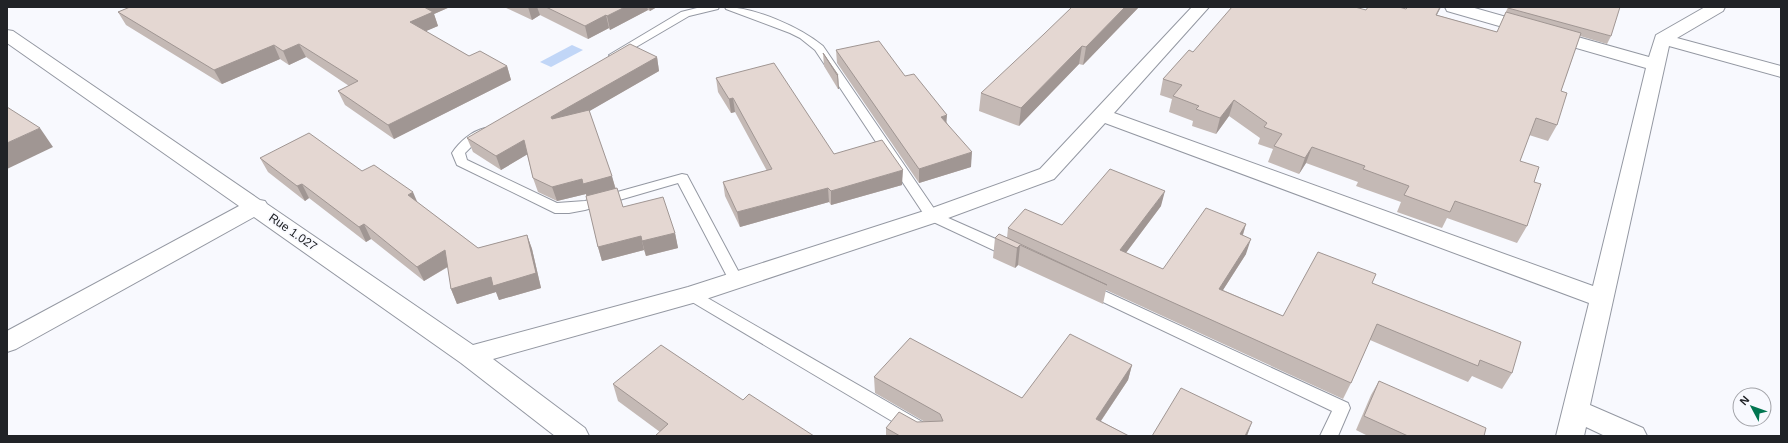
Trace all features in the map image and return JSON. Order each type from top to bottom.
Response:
[{"type":"street","points":[[470,356],[692,295],[932,216],[1047,174],[1201,7]]},
{"type":"street","points":[[1453,7],[1656,65]]},
{"type":"street","points":[[1633,436],[1573,424],[1662,39],[1717,7]]},
{"type":"street","name":"Rue 1.027","points":[[7,35],[257,206],[470,356],[575,436]]},
{"type":"street","points":[[1662,39],[1781,72]]},
{"type":"street","points":[[1102,115],[1602,299]]},
{"type":"street","points":[[7,342],[257,206]]},
{"type":"lane","points":[[601,63],[686,14],[714,7]]},
{"type":"lane","points":[[730,7],[794,31],[804,36],[819,48],[932,216],[1026,260]]},
{"type":"lane","points":[[493,127],[466,144],[458,153],[462,162],[555,208],[569,208],[585,205],[682,178],[736,280]]},
{"type":"lane","points":[[1076,283],[1342,408],[1329,436]]},
{"type":"lane","points":[[692,295],[932,436]]},
{"type":"water","points":[[572,45],[583,50],[551,67],[540,62]]},
{"type":"building","points":[[130,7],[424,7],[433,12],[410,22],[469,56],[480,51],[507,66],[388,125],[338,91],[358,81],[299,44],[283,51],[274,45],[214,70],[118,12]]},
{"type":"building","points":[[546,7],[625,7],[585,26]]},
{"type":"building","points":[[1072,7],[1125,7],[1086,47],[1082,46],[1021,108],[981,93],[1044,34]]},
{"type":"building","points":[[1232,7],[1355,7],[1366,10],[1368,7],[1399,7],[1406,9],[1408,7],[1440,7],[1436,15],[1497,32],[1506,12],[1581,33],[1561,91],[1567,93],[1557,125],[1536,118],[1520,161],[1539,167],[1534,182],[1541,184],[1527,226],[1455,201],[1450,212],[1404,195],[1409,186],[1363,169],[1365,166],[1312,147],[1305,158],[1274,146],[1282,134],[1264,127],[1267,123],[1234,100],[1220,118],[1196,109],[1199,106],[1173,96],[1182,85],[1163,79],[1189,50],[1193,52]]},
{"type":"building","points":[[1508,7],[1620,7],[1611,36]]},
{"type":"building","points":[[879,41],[905,76],[914,74],[947,115],[941,117],[972,152],[919,169],[836,50]]},
{"type":"building","points":[[630,44],[657,57],[551,117],[552,119],[589,110],[612,176],[583,184],[582,179],[552,187],[533,178],[524,140],[496,156],[467,138]]},
{"type":"building","points":[[823,53],[838,75],[837,75]]},
{"type":"building","points":[[774,63],[834,154],[882,140],[903,170],[831,191],[828,188],[737,212],[723,182],[772,169],[733,98],[729,99],[716,78]]},
{"type":"building","points":[[7,107],[40,128],[7,143]]},
{"type":"building","points":[[309,133],[362,171],[374,165],[413,192],[408,195],[478,248],[527,235],[536,273],[493,286],[491,277],[451,289],[445,250],[417,267],[364,224],[359,227],[302,184],[297,186],[260,158]]},
{"type":"building","points":[[1110,169],[1165,191],[1120,250],[1163,269],[1206,208],[1246,224],[1240,234],[1251,239],[1219,289],[1283,316],[1318,252],[1376,274],[1372,283],[1521,342],[1512,373],[1480,360],[1478,366],[1377,324],[1351,383],[1008,228],[1025,209],[1062,225]]},
{"type":"building","points":[[617,188],[623,207],[663,197],[675,233],[642,241],[641,236],[598,247],[586,196]]},
{"type":"building","points":[[999,234],[1107,285],[1020,245],[1017,248],[995,238]]},
{"type":"building","points":[[1070,334],[1132,365],[1096,419],[1129,436],[900,436],[886,428],[899,412],[917,422],[943,421],[940,414],[874,377],[910,338],[1022,398]]},
{"type":"building","points":[[661,345],[743,400],[749,394],[814,436],[655,436],[668,424],[613,384]]},
{"type":"building","points":[[1379,381],[1486,428],[1484,436],[1408,436],[1364,416]]},
{"type":"building","points":[[1181,388],[1252,422],[1245,436],[1152,436]]}]
